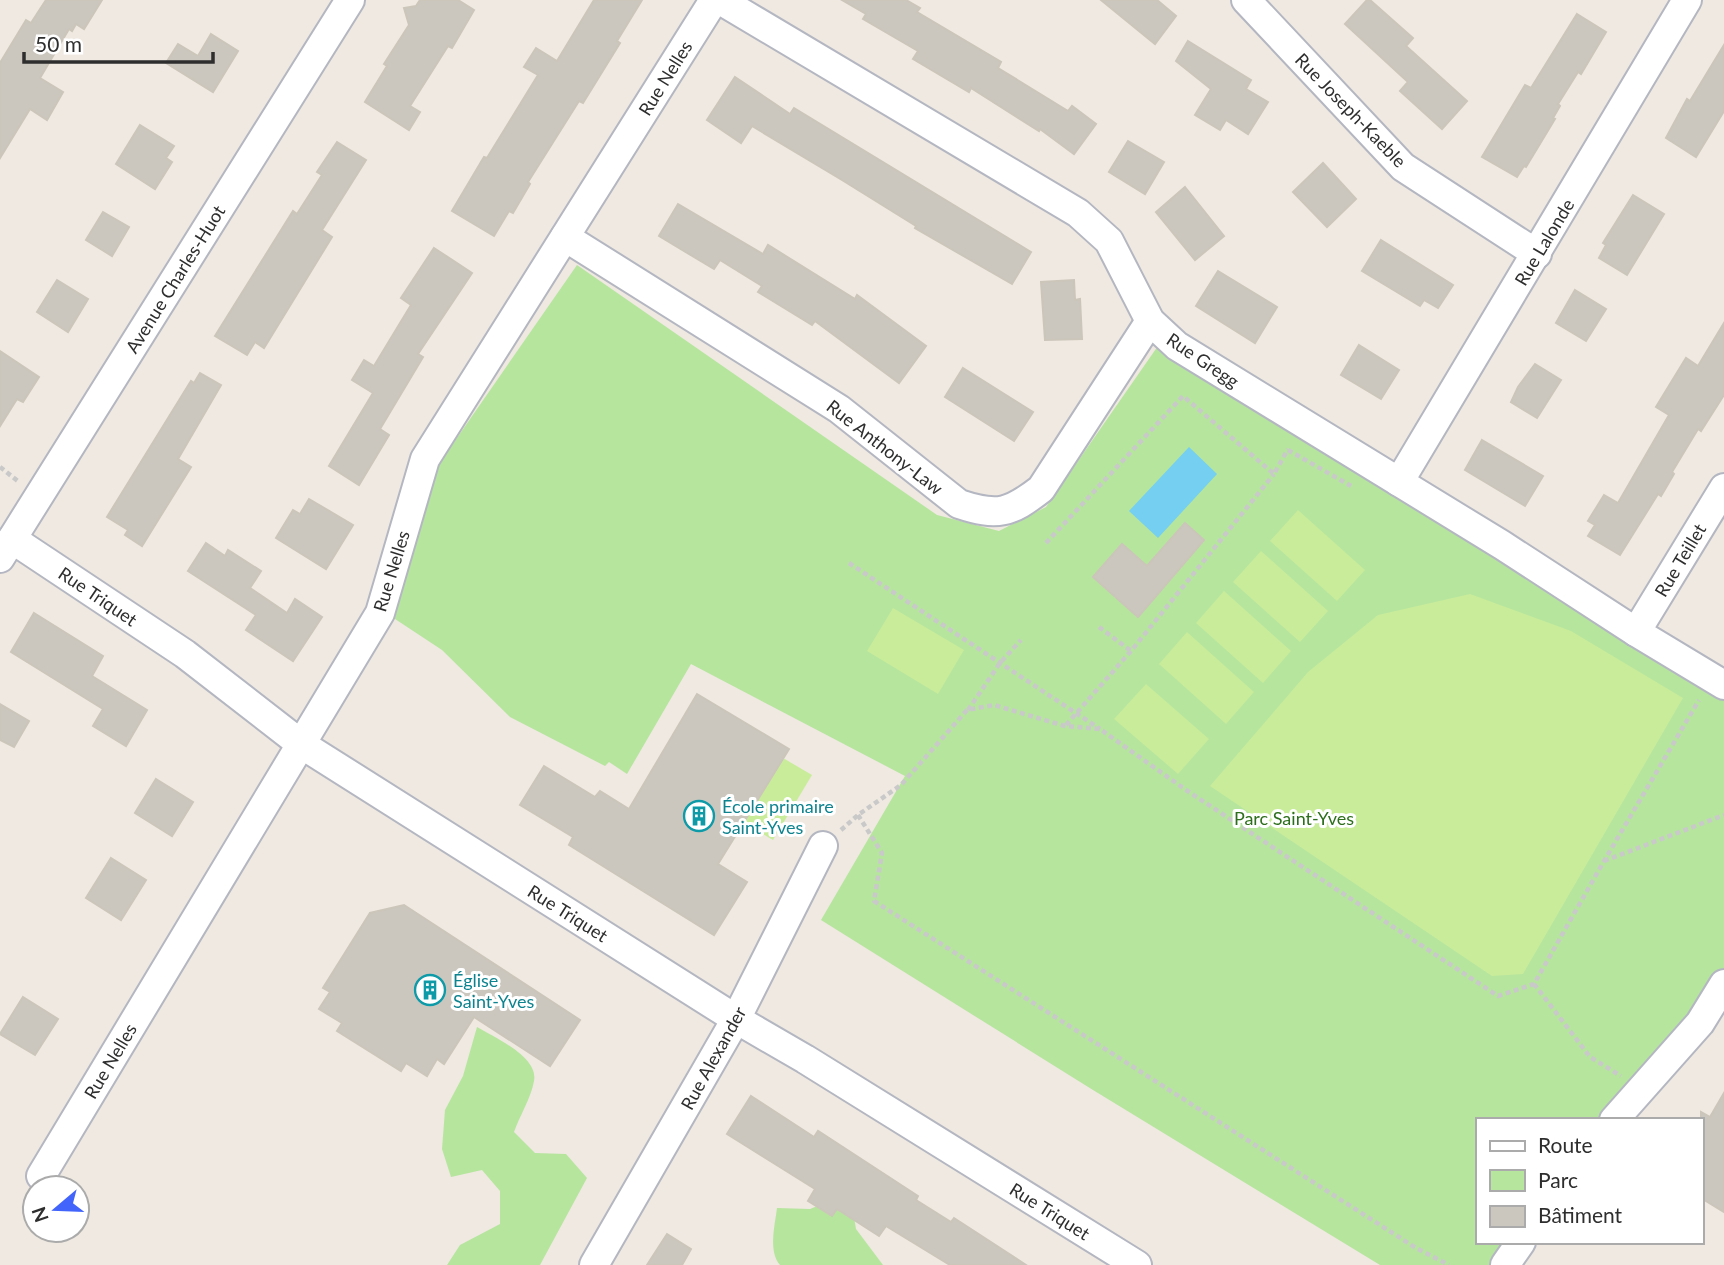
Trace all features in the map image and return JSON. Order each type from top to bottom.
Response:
[{"type":"street","name":"Avenue Charles-Huot","points":[[6,549],[350,0]]},
{"type":"street","name":"Rue Nelles","points":[[42,1174],[380,614],[425,459],[714,0]]},
{"type":"street","name":"Rue Gregg","points":[[720,0],[1078,213],[1109,241],[1150,321],[1177,346],[1502,545],[1719,682]]},
{"type":"street","name":"Rue Joseph-Kaeble","points":[[1246,0],[1403,167],[1536,254]]},
{"type":"street","name":"Rue Lalonde","points":[[1399,482],[1683,2]]},
{"type":"street","name":"Rue Anthony-Law","points":[[565,237],[839,409],[959,505],[984,512],[1005,512],[1023,503],[1041,489],[1150,321]]},
{"type":"street","name":"Rue Teillet","points":[[1636,632],[1724,488]]},
{"type":"street","name":"Rue Triquet","points":[[6,549],[185,654],[301,744],[736,1019],[806,1059],[1138,1265]]},
{"type":"street","name":"Rue Alexander","points":[[594,1265],[736,1019],[823,846]]},
{"type":"street","points":[[1616,1118],[1700,1023],[1724,984]]},
{"type":"street","points":[[1505,1265],[1520,1244]]},
{"type":"path","points":[[1046,543],[1183,396],[1274,474]]},
{"type":"path","points":[[1065,726],[1130,651],[1274,474],[1288,450],[1296,419]]},
{"type":"path","points":[[849,563],[1077,712],[1186,790],[1498,996],[1534,984],[1604,860],[1719,682]]},
{"type":"path","points":[[1099,627],[1130,651]]},
{"type":"path","points":[[823,846],[858,815],[901,785],[967,710],[1000,663],[1021,640]]},
{"type":"path","points":[[967,710],[994,705],[1065,726],[1100,729]]},
{"type":"path","points":[[858,815],[882,853],[874,901],[1416,1248],[1449,1265]]},
{"type":"path","points":[[1604,860],[1724,815]]},
{"type":"path","points":[[1534,984],[1590,1057],[1643,1088]]},
{"type":"green space","name":"Parc Saint-Yves","points":[[577,265],[937,515],[999,531],[1046,507],[1160,343],[1724,690],[1724,980],[1604,1118],[1476,1118],[1476,1244],[1505,1244],[1491,1265],[1380,1265],[821,920],[905,776],[691,664],[627,774],[609,762],[605,766],[510,717],[442,650],[392,617],[436,468]]},
{"type":"green space","points":[[1298,510],[1365,570],[1337,601],[1270,541]]},
{"type":"green space","points":[[1261,551],[1328,611],[1300,642],[1233,582]]},
{"type":"green space","points":[[1224,591],[1291,651],[1263,683],[1196,623]]},
{"type":"green space","points":[[1470,594],[1571,631],[1683,698],[1523,974],[1492,976],[1210,786],[1308,672],[1378,615]]},
{"type":"green space","points":[[893,608],[964,650],[938,694],[867,651]]},
{"type":"green space","points":[[1187,632],[1254,692],[1226,724],[1159,664]]},
{"type":"green space","points":[[1146,684],[1209,739],[1178,774],[1114,719]]},
{"type":"green space","points":[[783,758],[812,775],[773,840],[744,823]]},
{"type":"green space","points":[[477,1027],[523,1056],[534,1072],[530,1094],[514,1132],[535,1153],[566,1154],[587,1178],[540,1265],[447,1265],[460,1245],[500,1224],[500,1191],[482,1170],[451,1177],[442,1149],[445,1110],[463,1076]]},
{"type":"green space","points":[[840,1197],[853,1211],[856,1229],[883,1265],[780,1265],[773,1245],[777,1208],[810,1209]]},
{"type":"water","points":[[1189,447],[1217,474],[1158,538],[1129,511]]},
{"type":"building","points":[[46,0],[102,0],[84,29],[76,24],[72,31],[69,29],[40,78],[63,92],[47,120],[30,109],[0,158],[0,63],[26,20],[31,23]]},
{"type":"building","points":[[420,0],[458,0],[474,10],[452,48],[448,46],[410,106],[420,112],[409,130],[365,102],[387,66],[384,64],[409,25],[404,8],[416,6]]},
{"type":"building","points":[[594,0],[642,0],[617,41],[620,43],[583,103],[579,101],[528,182],[530,184],[513,213],[509,211],[494,236],[452,211],[538,75],[524,67],[536,48],[557,61]]},
{"type":"building","points":[[842,0],[906,0],[920,8],[917,12],[1001,62],[998,68],[1068,111],[1072,106],[1096,124],[1074,154],[1040,129],[1039,131],[971,88],[969,92],[913,59],[918,51],[863,19],[866,14]]},
{"type":"building","points":[[1101,0],[1157,0],[1176,16],[1155,44]]},
{"type":"building","points":[[1367,0],[1413,38],[1406,46],[1467,101],[1442,129],[1400,91],[1408,82],[1345,24]]},
{"type":"building","points":[[1577,14],[1606,32],[1581,74],[1578,72],[1558,104],[1560,106],[1553,118],[1555,119],[1517,177],[1482,157],[1525,85],[1531,88]]},
{"type":"building","points":[[211,34],[238,51],[213,92],[166,63],[178,44],[198,56]]},
{"type":"building","points":[[1188,41],[1251,80],[1246,89],[1268,102],[1248,134],[1226,120],[1220,130],[1195,115],[1211,89],[1176,61]]},
{"type":"building","points":[[1724,45],[1724,111],[1696,157],[1666,138],[1687,99],[1690,101]]},
{"type":"building","points":[[735,77],[790,114],[794,108],[1031,252],[1012,284],[915,228],[916,226],[752,126],[741,143],[707,120]]},
{"type":"building","points":[[140,125],[174,146],[166,158],[172,162],[155,189],[116,164]]},
{"type":"building","points":[[1128,141],[1164,162],[1145,194],[1109,172]]},
{"type":"building","points":[[337,142],[366,160],[322,230],[332,237],[264,348],[255,342],[247,355],[215,336],[293,211],[297,214],[322,175],[317,172]]},
{"type":"building","points":[[1323,163],[1356,199],[1327,227],[1293,192]]},
{"type":"building","points":[[1185,187],[1224,236],[1195,260],[1156,212]]},
{"type":"building","points":[[1633,195],[1664,214],[1627,275],[1599,258],[1606,245],[1603,243]]},
{"type":"building","points":[[678,204],[763,254],[768,245],[855,299],[857,295],[926,346],[899,383],[815,321],[812,325],[758,292],[762,286],[720,260],[714,269],[659,236]]},
{"type":"building","points":[[103,212],[129,227],[112,256],[86,240]]},
{"type":"building","points":[[1381,240],[1453,285],[1438,308],[1424,300],[1420,306],[1362,271]]},
{"type":"building","points":[[434,248],[472,273],[418,354],[423,357],[380,429],[389,435],[359,485],[329,466],[373,393],[352,380],[364,360],[374,366],[411,305],[401,298]]},
{"type":"building","points":[[1218,271],[1277,307],[1255,343],[1196,306]]},
{"type":"building","points":[[57,280],[88,299],[68,332],[37,312]]},
{"type":"building","points":[[1074,280],[1075,300],[1080,299],[1082,339],[1045,340],[1041,282]]},
{"type":"building","points":[[1575,290],[1606,309],[1586,341],[1556,323]]},
{"type":"building","points":[[1724,323],[1724,395],[1701,431],[1698,429],[1661,496],[1658,494],[1620,555],[1588,536],[1595,525],[1588,521],[1604,495],[1618,503],[1669,415],[1656,407],[1686,358],[1698,366]]},
{"type":"building","points":[[1359,345],[1399,370],[1381,399],[1341,375]]},
{"type":"building","points":[[0,351],[39,377],[23,402],[17,399],[0,426]]},
{"type":"building","points":[[1535,364],[1561,380],[1537,418],[1511,402]]},
{"type":"building","points":[[963,368],[1033,412],[1014,441],[945,397]]},
{"type":"building","points":[[200,373],[221,385],[178,459],[191,467],[142,546],[125,535],[128,530],[107,517],[191,381],[194,383]]},
{"type":"building","points":[[1482,440],[1543,476],[1525,506],[1465,470]]},
{"type":"building","points":[[309,499],[353,525],[326,569],[276,538],[293,510],[300,514]]},
{"type":"building","points":[[1185,523],[1204,540],[1138,617],[1093,577],[1122,544],[1147,566]]},
{"type":"building","points":[[206,543],[225,556],[228,550],[261,571],[250,588],[287,613],[295,599],[322,617],[293,661],[246,630],[256,615],[188,571]]},
{"type":"building","points":[[34,613],[103,656],[92,676],[147,710],[126,746],[93,726],[103,709],[11,652]]},
{"type":"building","name":"École primaire Saint-Yves","points":[[697,694],[789,749],[718,864],[747,882],[714,935],[569,845],[573,837],[520,805],[544,766],[595,797],[600,791],[629,809]]},
{"type":"building","points":[[0,704],[29,721],[14,747],[0,740]]},
{"type":"building","points":[[156,779],[193,802],[172,836],[135,813]]},
{"type":"building","points":[[111,858],[146,880],[121,920],[86,898]]},
{"type":"building","name":"Église Saint-Yves","points":[[404,905],[580,1020],[550,1066],[474,1017],[444,1064],[437,1059],[427,1076],[406,1063],[401,1071],[337,1031],[342,1023],[319,1009],[330,992],[323,988],[370,913]]},
{"type":"building","points":[[23,997],[58,1019],[35,1055],[0,1034]]},
{"type":"building","points":[[1724,1093],[1724,1212],[1703,1199],[1701,1112],[1710,1117]]},
{"type":"building","points":[[751,1096],[814,1137],[818,1131],[918,1196],[916,1200],[951,1222],[954,1218],[1026,1265],[950,1265],[886,1226],[879,1236],[837,1209],[832,1216],[808,1201],[815,1189],[727,1134]]},
{"type":"building","points":[[667,1234],[691,1249],[682,1265],[647,1265]]},
{"type":"place","name":"École primaire Saint-Yves","points":[[699,816]]},
{"type":"place","name":"Église Saint-Yves","points":[[430,990]]}]
